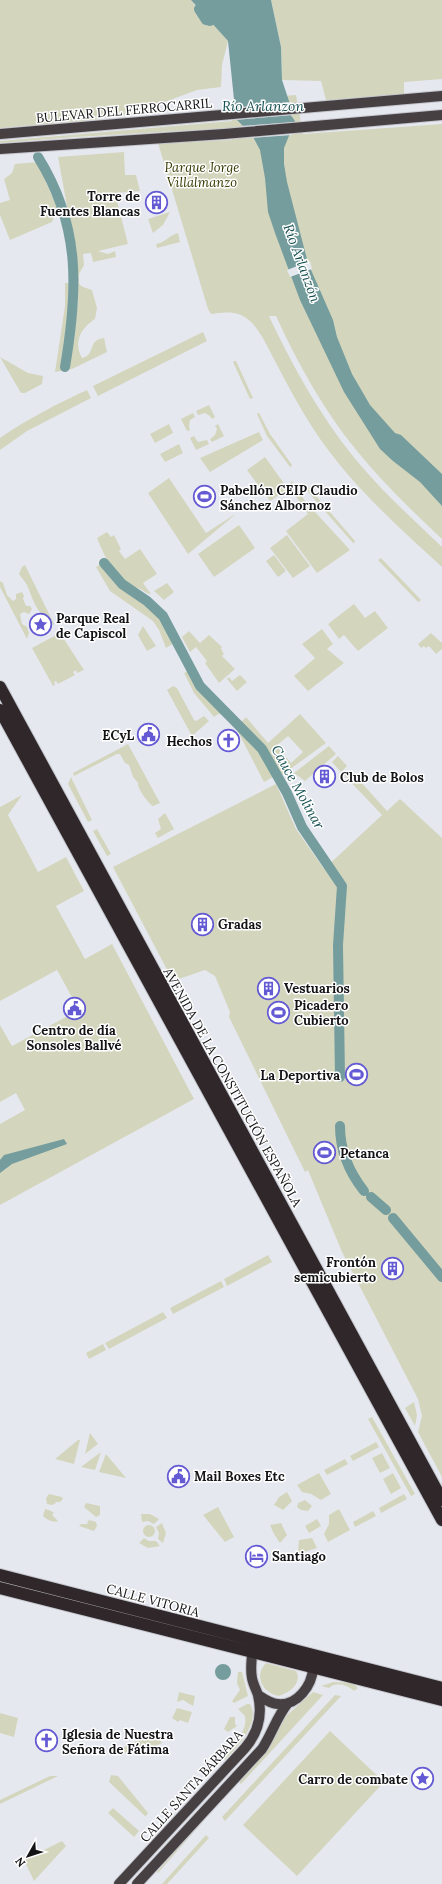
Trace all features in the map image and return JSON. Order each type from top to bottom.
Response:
[{"type":"highway","name":"AVENIDA DE LA CONSTITUCIÓN ESPAÑOLA","points":[[0,687],[442,1500]]},
{"type":"highway","name":"AVENIDA DE LA CONSTITUCIÓN ESPAÑOLA","points":[[0,710],[442,1520]]},
{"type":"highway","name":"CALLE VITORIA","points":[[0,1575],[298,1653],[442,1688]]},
{"type":"highway","name":"CALLE VITORIA","points":[[0,1588],[442,1700]]},
{"type":"main road","name":"BULEVAR DEL FERROCARRIL","points":[[0,134],[442,96]]},
{"type":"main road","points":[[0,149],[224,134],[442,116]]},
{"type":"main road","points":[[252,1652],[252,1678],[258,1695],[277,1704],[288,1703],[298,1697],[308,1686],[312,1678],[314,1668]]},
{"type":"main road","name":"CALLE VITORIA","points":[[298,1653],[314,1668]]},
{"type":"main road","name":"CALLE SANTA BÁRBARA","points":[[119,1884],[249,1743],[254,1736],[260,1720],[258,1695]]},
{"type":"main road","name":"CALLE SANTA BÁRBARA","points":[[137,1884],[262,1749],[288,1703]]},
{"type":"green space","points":[[0,0],[191,0],[206,20],[210,21],[228,41],[222,65],[221,87],[197,90],[135,113],[92,120],[0,128]]},
{"type":"green space","points":[[271,0],[442,0],[442,79],[404,82],[404,94],[326,100],[321,81],[282,80],[281,47]]},
{"type":"green space","name":"Parque Jorge Villalmanzo","points":[[296,95],[303,134],[442,124],[442,539],[387,486],[345,436],[312,386],[293,352],[276,316],[269,316],[299,376],[335,433],[372,478],[442,547],[442,567],[407,535],[342,468],[303,413],[264,340],[251,322],[242,315],[227,312],[211,314],[208,309],[158,143],[232,140],[232,128],[0,143],[0,141],[232,121],[232,100]]},
{"type":"green space","points":[[124,152],[125,175],[136,175],[140,191],[115,193],[128,244],[98,251],[108,254],[115,251],[116,257],[93,262],[91,253],[83,254],[84,265],[79,274],[79,284],[92,290],[97,308],[95,319],[82,331],[78,341],[79,352],[82,358],[86,356],[89,354],[95,342],[104,338],[107,352],[72,369],[55,372],[65,306],[65,283],[70,283],[70,294],[69,315],[62,367],[69,366],[78,302],[76,255],[58,157]]},
{"type":"green space","points":[[37,162],[57,207],[52,222],[10,240],[0,215],[0,203],[10,200],[4,179],[12,173],[15,164]]},
{"type":"green space","points":[[170,212],[163,225],[153,233],[148,219]]},
{"type":"green space","points":[[178,233],[180,242],[157,248],[156,244]]},
{"type":"green space","points":[[203,332],[207,341],[98,396],[93,386]]},
{"type":"green space","points":[[0,357],[28,373],[43,376],[42,384],[25,393],[21,393]]},
{"type":"green space","points":[[236,361],[253,398],[250,399],[233,362]]},
{"type":"green space","points":[[87,390],[91,398],[27,431],[0,450],[0,438],[42,412]]},
{"type":"green space","points":[[209,405],[215,417],[212,419],[205,413],[198,415],[196,411]]},
{"type":"green space","points":[[193,413],[195,417],[190,420],[190,430],[187,431],[181,419]]},
{"type":"green space","points":[[258,413],[270,434],[292,465],[291,467],[267,436],[257,414]]},
{"type":"green space","points":[[169,424],[173,433],[155,443],[150,434]]},
{"type":"green space","points":[[218,424],[224,436],[212,442],[210,439],[215,435],[217,429],[215,426]]},
{"type":"green space","points":[[259,432],[263,440],[210,472],[200,458]]},
{"type":"green space","points":[[194,436],[198,442],[207,440],[209,444],[196,450],[190,438]]},
{"type":"green space","points":[[179,444],[183,453],[165,462],[160,454]]},
{"type":"green space","points":[[265,457],[288,489],[270,501],[247,470]]},
{"type":"green space","points":[[169,478],[206,533],[237,513],[188,554],[148,493]]},
{"type":"green space","points":[[292,481],[305,501],[350,550],[317,573],[286,531],[308,514],[288,485]]},
{"type":"green space","points":[[305,483],[355,541],[354,543],[302,485]]},
{"type":"green space","points":[[239,525],[255,548],[214,577],[198,554]]},
{"type":"green space","points":[[107,532],[111,537],[114,535],[121,549],[119,551],[125,559],[140,549],[157,574],[143,583],[151,594],[124,581],[108,562],[97,538]]},
{"type":"green space","points":[[287,535],[310,566],[293,578],[270,548]]},
{"type":"green space","points":[[274,555],[286,571],[278,577],[266,561]]},
{"type":"green space","points":[[381,558],[421,600],[420,601],[418,602],[378,560]]},
{"type":"green space","points":[[103,563],[116,581],[161,615],[176,642],[166,648],[159,630],[153,621],[110,591],[96,567]]},
{"type":"green space","points":[[25,565],[54,624],[52,625],[45,624],[27,585],[19,574],[22,567]]},
{"type":"green space","points":[[0,581],[3,583],[7,595],[13,601],[16,599],[16,594],[22,592],[26,606],[30,606],[32,609],[29,614],[24,612],[20,614],[22,624],[27,627],[29,633],[27,639],[0,587]]},
{"type":"green space","points":[[167,583],[174,592],[164,600],[154,591]]},
{"type":"green space","points":[[354,604],[365,618],[375,611],[388,628],[358,651],[344,635],[339,639],[328,624]]},
{"type":"green space","points":[[143,626],[156,646],[147,651],[138,635]]},
{"type":"green space","points":[[322,629],[333,644],[327,649],[344,663],[308,691],[294,676],[315,658],[302,644]]},
{"type":"green space","points":[[189,631],[200,643],[209,635],[222,647],[221,649],[224,654],[222,656],[235,669],[219,683],[205,663],[207,661],[196,647],[190,652],[182,637]]},
{"type":"green space","points":[[60,633],[84,670],[77,673],[76,670],[73,672],[75,675],[58,684],[56,681],[54,682],[55,685],[53,686],[32,648]]},
{"type":"green space","points":[[431,633],[442,643],[442,649],[436,654],[429,646],[426,648],[424,646],[421,648],[418,644]]},
{"type":"green space","points":[[188,671],[199,690],[225,715],[218,714],[214,717],[194,693],[184,673]]},
{"type":"green space","points":[[240,675],[247,682],[237,691],[227,679],[229,677],[232,681]]},
{"type":"green space","points":[[173,686],[177,688],[194,720],[196,721],[204,716],[209,721],[192,736],[167,690]]},
{"type":"green space","points":[[300,714],[326,743],[282,775],[262,747],[241,722],[246,717],[268,743]],"holes":[[[288,736],[303,752],[291,763],[276,746]]]},
{"type":"green space","points":[[237,725],[256,747],[273,777],[264,782],[235,726]]},
{"type":"green space","points":[[128,744],[160,803],[153,806],[146,799],[139,788],[138,783],[133,777],[129,765],[125,763],[120,754],[117,754],[74,776],[73,773]]},
{"type":"green space","points":[[329,746],[336,754],[305,781],[294,773]]},
{"type":"green space","points":[[338,756],[347,766],[341,772],[332,762]]},
{"type":"green space","name":"La Deportiva","points":[[350,770],[387,811],[400,799],[442,838],[442,1477],[418,1432],[422,1416],[418,1399],[342,1252],[308,1170],[305,1172],[229,1017],[230,1012],[215,976],[205,970],[173,981],[113,867],[276,784],[296,829],[324,869],[382,815],[344,775]]},
{"type":"green space","points":[[71,777],[92,820],[88,822],[68,784]]},
{"type":"green space","points":[[22,795],[8,815],[38,872],[66,857],[84,891],[56,906],[85,959],[112,944],[194,1099],[0,1205],[0,1124],[25,1110],[16,1093],[0,1102],[0,1025],[12,1046],[79,1010],[57,970],[0,1001],[0,807]]},
{"type":"green space","points":[[165,813],[174,829],[158,838],[155,833],[161,829],[158,819]]},
{"type":"green space","points":[[97,829],[111,854],[107,856],[93,831]]},
{"type":"green space","points":[[268,1255],[272,1262],[227,1286],[224,1279]]},
{"type":"green space","points":[[221,1281],[224,1287],[173,1314],[170,1308]]},
{"type":"green space","points":[[163,1312],[167,1318],[109,1349],[105,1343]]},
{"type":"green space","points":[[103,1344],[106,1350],[89,1359],[86,1353]]},
{"type":"green space","points":[[414,1402],[417,1415],[415,1426],[405,1408]]},
{"type":"green space","points":[[372,1417],[415,1494],[411,1496],[368,1419]]},
{"type":"green space","points":[[90,1433],[98,1444],[85,1454]]},
{"type":"green space","points":[[78,1440],[80,1440],[74,1464],[55,1459]]},
{"type":"green space","points":[[376,1442],[379,1447],[353,1461],[350,1456]]},
{"type":"green space","points":[[101,1452],[95,1470],[81,1467]]},
{"type":"green space","points":[[382,1453],[390,1468],[380,1473],[372,1458]]},
{"type":"green space","points":[[106,1454],[126,1478],[99,1472]]},
{"type":"green space","points":[[345,1459],[348,1464],[327,1475],[324,1470]]},
{"type":"green space","points":[[319,1473],[331,1494],[321,1500],[311,1494],[302,1492],[297,1485]]},
{"type":"green space","points":[[393,1473],[401,1488],[391,1494],[383,1479]]},
{"type":"green space","points":[[287,1492],[292,1501],[283,1510],[274,1505],[279,1497]]},
{"type":"green space","points":[[49,1494],[62,1497],[63,1499],[52,1505],[47,1504],[46,1498]]},
{"type":"green space","points":[[404,1494],[407,1499],[381,1513],[379,1508]]},
{"type":"green space","points":[[305,1500],[312,1506],[308,1511],[301,1510],[297,1507],[298,1503]]},
{"type":"green space","points":[[86,1503],[100,1506],[100,1515],[96,1517],[84,1507]]},
{"type":"green space","points":[[218,1507],[234,1537],[225,1542],[203,1515]]},
{"type":"green space","points":[[45,1509],[54,1513],[52,1515],[58,1521],[55,1522],[46,1519],[43,1516]]},
{"type":"green space","points":[[339,1509],[350,1530],[328,1542],[324,1534],[329,1524],[329,1515]]},
{"type":"green space","points":[[373,1511],[376,1516],[355,1527],[353,1522]]},
{"type":"green space","points":[[141,1514],[150,1514],[159,1519],[154,1524],[148,1521],[142,1522]]},
{"type":"green space","points":[[317,1519],[321,1526],[309,1533],[305,1526]]},
{"type":"green space","points":[[89,1520],[96,1522],[97,1526],[94,1531],[79,1526],[81,1524],[88,1524],[87,1523]]},
{"type":"green space","points":[[162,1523],[166,1533],[163,1543],[158,1539],[159,1533],[156,1527]]},
{"type":"green space","points":[[281,1523],[287,1535],[280,1543],[270,1525]]},
{"type":"green space","points":[[147,1525],[151,1525],[155,1531],[151,1537],[147,1537],[143,1533],[143,1529]]},
{"type":"green space","points":[[144,1538],[149,1541],[156,1541],[160,1546],[148,1548],[139,1543]]},
{"type":"green space","points":[[312,1538],[317,1548],[304,1552],[298,1552],[299,1540]]},
{"type":"green space","points":[[266,1663],[296,1671],[298,1680],[294,1687],[287,1693],[279,1696],[268,1692],[264,1688],[260,1679],[260,1673]]},
{"type":"green space","points":[[238,1672],[242,1672],[248,1696],[234,1703],[232,1701],[240,1690],[237,1683]]},
{"type":"green space","points":[[333,1682],[352,1683],[358,1688],[354,1691],[339,1684],[329,1688],[321,1686]]},
{"type":"green space","points":[[179,1692],[195,1696],[193,1706],[183,1700],[177,1702]]},
{"type":"green space","points":[[313,1692],[323,1695],[241,1784],[239,1782],[272,1743],[285,1717]]},
{"type":"green space","points":[[335,1695],[341,1696],[225,1821],[222,1817]]},
{"type":"green space","points":[[250,1704],[253,1711],[250,1727],[241,1742],[225,1760],[222,1756],[242,1733],[244,1727],[245,1716],[238,1709]]},
{"type":"green space","points":[[177,1708],[192,1712],[188,1723],[180,1720],[178,1722],[172,1718]]},
{"type":"green space","points":[[0,1713],[18,1718],[14,1737],[0,1733]]},
{"type":"green space","points":[[230,1717],[235,1717],[235,1724],[237,1726],[228,1732],[224,1729]]},
{"type":"green space","points":[[330,1731],[384,1782],[297,1876],[243,1825]]},
{"type":"green space","points":[[155,1732],[162,1743],[151,1748],[148,1743],[127,1753],[120,1753],[116,1751]]},
{"type":"green space","points":[[111,1775],[118,1776],[148,1813],[147,1815],[145,1816],[109,1782]]},
{"type":"green space","points":[[50,1776],[58,1776],[0,1804],[0,1800]]},
{"type":"green space","points":[[113,1808],[139,1831],[134,1837],[108,1813]]},
{"type":"green space","points":[[205,1816],[207,1817],[158,1873],[157,1872]]},
{"type":"green space","points":[[206,1835],[209,1838],[167,1884],[162,1884]]},
{"type":"green space","points":[[62,1841],[66,1846],[34,1881],[24,1860]]},
{"type":"water","name":"Río Arlanzon","points":[[191,0],[271,0],[281,47],[282,80],[289,101],[290,114],[295,121],[284,148],[284,164],[287,182],[308,263],[333,320],[337,337],[352,374],[370,405],[395,433],[401,435],[442,474],[442,506],[420,482],[380,449],[344,392],[300,300],[275,233],[268,212],[265,178],[260,150],[252,135],[236,119],[228,41]]},
{"type":"water","points":[[64,1139],[67,1144],[12,1164],[0,1173],[0,1160],[4,1155]]},
{"type":"water","points":[[220,1664],[226,1664],[231,1669],[229,1678],[226,1680],[220,1680],[215,1675],[215,1669]]},
{"type":"pier","points":[[291,102],[293,115],[234,119],[233,108]]},
{"type":"pier","points":[[297,122],[292,135],[252,138],[241,126]]},
{"type":"pier","points":[[310,261],[312,269],[290,277],[287,270]]},
{"type":"waterway","points":[[199,9],[206,20],[210,21]]},
{"type":"waterway","name":"Cauce Molinar","points":[[38,157],[52,183],[62,208],[69,233],[74,285],[65,367]]},
{"type":"waterway","name":"Cauce Molinar","points":[[104,563],[122,584],[147,601],[163,616],[200,686],[262,749],[287,793],[302,827],[342,886],[338,945],[340,1077]]},
{"type":"waterway","name":"Cauce Molinar","points":[[340,1126],[340,1135],[346,1160],[364,1191]]},
{"type":"waterway","name":"Cauce Molinar","points":[[371,1197],[386,1210]]},
{"type":"waterway","name":"Cauce Molinar","points":[[393,1218],[442,1277]]},
{"type":"place","name":"Torre de Fuentes Blancas","points":[[156,203]]},
{"type":"place","name":"Pabellón CEIP Claudio Sánchez Albornoz","points":[[204,497]]},
{"type":"place","name":"Parque Real de Capiscol","points":[[41,625]]},
{"type":"place","name":"ECyL","points":[[149,735]]},
{"type":"place","name":"Hechos","points":[[228,741]]},
{"type":"place","name":"Club de Bolos","points":[[324,777]]},
{"type":"place","name":"Gradas","points":[[202,924]]},
{"type":"place","name":"Vestuarios","points":[[269,988]]},
{"type":"place","name":"Centro de día Sonsoles Ballvé","points":[[74,1008]]},
{"type":"place","name":"Picadero Cubierto","points":[[279,1012]]},
{"type":"place","name":"La Deportiva","points":[[356,1075]]},
{"type":"place","name":"Petanca","points":[[325,1153]]},
{"type":"place","name":"Frontón semicubierto","points":[[392,1269]]},
{"type":"place","name":"Mail Boxes Etc","points":[[179,1476]]},
{"type":"place","name":"Santiago","points":[[257,1556]]},
{"type":"place","name":"Iglesia de Nuestra Señora de Fátima","points":[[47,1741]]},
{"type":"place","name":"Carro de combate","points":[[423,1779]]},
{"type":"water label","name":"Río Arlanzón","points":[[302,263]]}]
